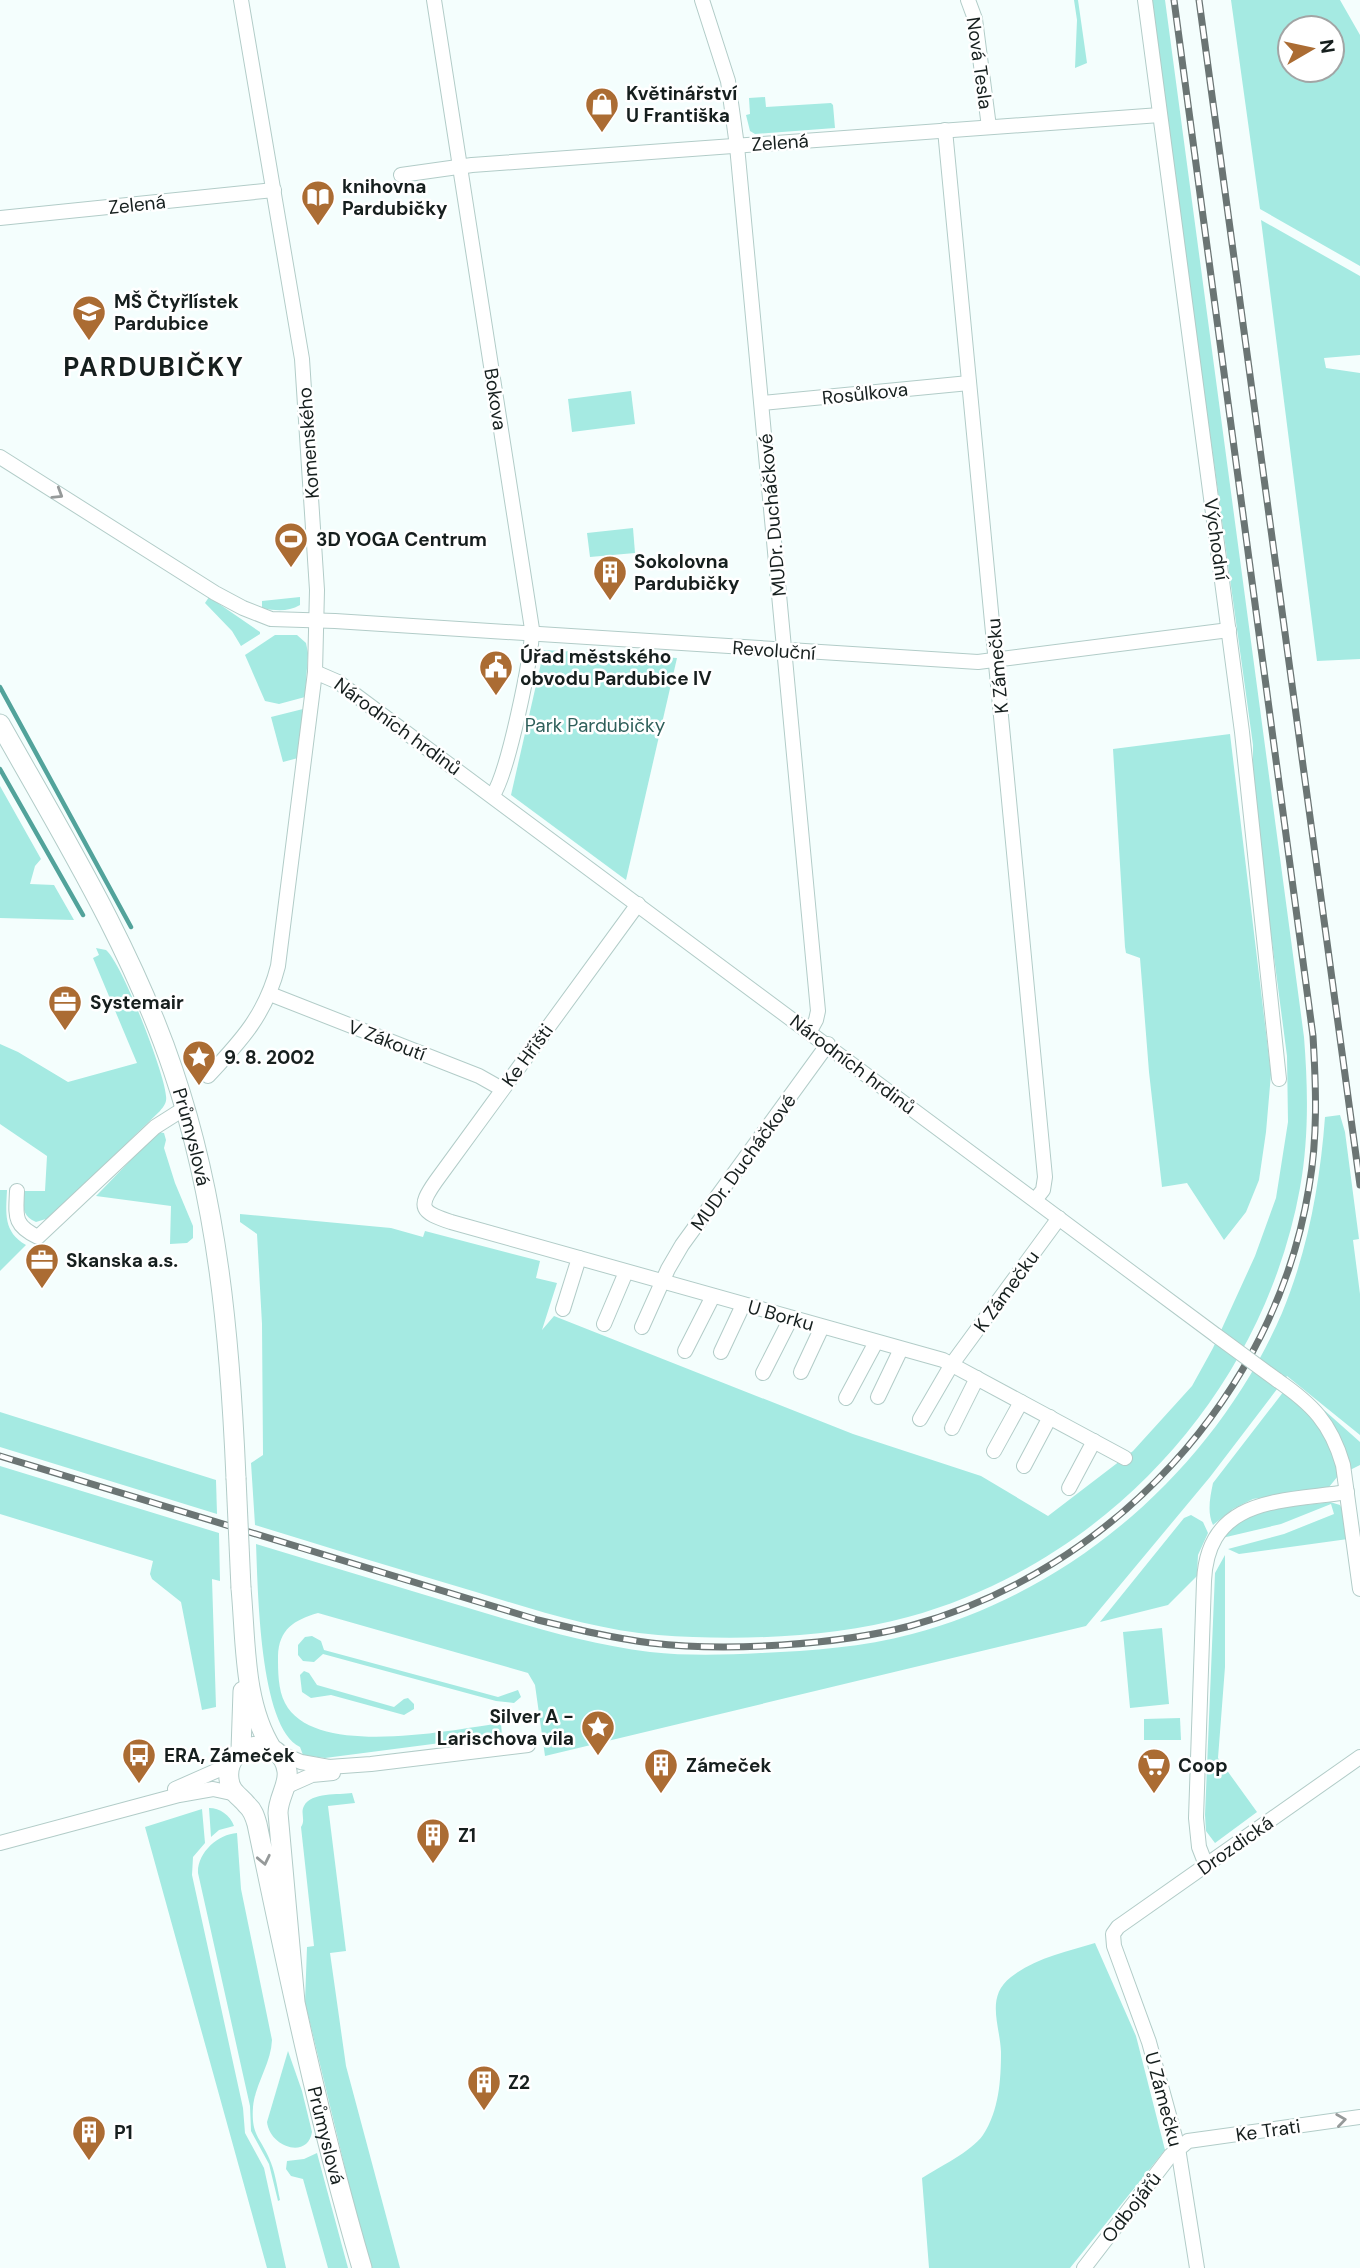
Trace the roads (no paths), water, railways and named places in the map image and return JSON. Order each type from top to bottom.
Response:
[{"type":"main road","name":"Průmyslová","points":[[0,724],[128,960],[166,1051],[185,1108],[204,1181],[217,1252],[229,1353],[241,1588],[243,1711],[237,1754],[229,1768],[229,1779],[238,1796],[251,1809],[257,1824],[336,2176],[362,2268]]},
{"type":"main road","name":"Průmyslová","points":[[241,1588],[251,1685],[260,1725],[287,1768],[278,1813],[295,2002]]},
{"type":"main road","points":[[237,1754],[256,1745],[274,1750]]},
{"type":"main road","points":[[238,1796],[250,1804],[262,1804],[273,1801],[283,1790]]},
{"type":"street","name":"Komenského","points":[[208,1076],[244,1037],[270,995],[281,946],[315,671],[318,621],[302,359],[241,0]]},
{"type":"street","name":"Bokova","points":[[434,0],[532,635],[502,778],[493,795]]},
{"type":"street","name":"MUDr. Ducháčkové","points":[[702,0],[728,81],[737,146],[818,1011],[810,1031]]},
{"type":"street","name":"Nová Tesla","points":[[968,0],[975,19],[989,127]]},
{"type":"street","name":"Východní","points":[[1145,0],[1242,732],[1279,1079]]},
{"type":"street","name":"Zelená","points":[[401,175],[459,167],[1160,115]]},
{"type":"street","name":"K Zámečku","points":[[945,130],[1045,1177],[1043,1189],[1035,1200]]},
{"type":"street","name":"Zelená","points":[[0,218],[274,190]]},
{"type":"street","name":"Rosůlkova","points":[[762,403],[969,383]]},
{"type":"street","points":[[0,457],[228,600],[255,614],[271,619],[318,621]]},
{"type":"street","name":"Revoluční","points":[[318,621],[970,662],[996,661],[1229,630]]},
{"type":"street","name":"Národních hrdinů","points":[[315,671],[338,682],[493,795],[1313,1406],[1325,1422],[1339,1451],[1360,1590]]},
{"type":"street","name":"Ke Hřišti","points":[[424,1208],[428,1192],[638,904]]},
{"type":"street","name":"V Zákoutí","points":[[270,995],[479,1076],[502,1089]]},
{"type":"street","name":"MUDr. Ducháčkové","points":[[642,1327],[682,1245],[828,1044]]},
{"type":"street","points":[[17,1191],[16,1216],[19,1225],[38,1237],[155,1127],[185,1108]]},
{"type":"street","name":"U Borku","points":[[424,1208],[431,1215],[444,1220],[952,1364],[1125,1458]]},
{"type":"street","name":"K Zámečku","points":[[920,1419],[952,1364],[1059,1218]]},
{"type":"street","points":[[563,1309],[579,1258]]},
{"type":"street","points":[[604,1324],[626,1272]]},
{"type":"street","points":[[685,1351],[713,1296]]},
{"type":"street","points":[[721,1352],[743,1304]]},
{"type":"street","points":[[763,1373],[791,1318]]},
{"type":"street","points":[[801,1372],[822,1326]]},
{"type":"street","points":[[846,1398],[876,1342]]},
{"type":"street","points":[[878,1397],[901,1349]]},
{"type":"street","points":[[952,1428],[977,1378]]},
{"type":"street","points":[[994,1451],[1021,1402]]},
{"type":"street","points":[[1024,1466],[1049,1416]]},
{"type":"street","points":[[1069,1488],[1094,1441]]},
{"type":"street","points":[[1206,1865],[1199,1847],[1196,1818],[1204,1573],[1208,1550],[1225,1524],[1247,1509],[1347,1492]]},
{"type":"street","points":[[274,1750],[309,1764],[329,1767],[528,1745]]},
{"type":"street","points":[[98,1816],[201,1778],[225,1766],[237,1754]]},
{"type":"street","name":"Drozdická","points":[[1113,1934],[1118,1927],[1360,1757]]},
{"type":"street","points":[[283,1790],[312,1775],[371,1764]]},
{"type":"street","points":[[0,1843],[202,1790],[221,1790],[238,1796]]},
{"type":"street","name":"U Zámečku","points":[[1113,1934],[1114,1946],[1149,2042],[1178,2148],[1197,2268]]},
{"type":"street","name":"Ke Trati","points":[[1178,2148],[1188,2141],[1199,2139],[1360,2117]]},
{"type":"street","name":"Odbojářů","points":[[1084,2268],[1178,2148]]},
{"type":"waterway","points":[[0,687],[131,927]]},
{"type":"waterway","points":[[0,769],[83,915]]},
{"type":"railway","points":[[0,1456],[538,1620],[636,1641],[713,1647],[782,1645],[881,1633],[910,1626],[984,1600],[1053,1563],[1116,1518],[1173,1464],[1222,1402],[1261,1335],[1291,1263],[1309,1187],[1316,1112],[1313,1036],[1174,0]]},
{"type":"railway","points":[[1199,0],[1360,1185]]},
{"type":"place","name":"Květinářství U Františka","points":[[602,134]]},
{"type":"place","name":"knihovna Pardubičky","points":[[318,227]]},
{"type":"place","name":"MŠ Čtyřlístek Pardubice","points":[[89,342]]},
{"type":"place","name":"3D YOGA Centrum","points":[[291,569]]},
{"type":"place","name":"Sokolovna Pardubičky","points":[[610,602]]},
{"type":"place","name":"Úřad městského obvodu Pardubice IV","points":[[496,697]]},
{"type":"place","name":"Systemair","points":[[65,1032]]},
{"type":"place","name":"9. 8. 2002","points":[[199,1087]]},
{"type":"place","name":"Skanska a.s.","points":[[42,1290]]},
{"type":"place","name":"Silver A - Larischova vila","points":[[598,1757]]},
{"type":"place","name":"ERA, Zámeček","points":[[139,1785]]},
{"type":"place","name":"Zámeček","points":[[661,1795]]},
{"type":"place","name":"Coop","points":[[1154,1795]]},
{"type":"place","name":"Z1","points":[[433,1865]]},
{"type":"place","name":"Z2","points":[[484,2112]]},
{"type":"place","name":"P1","points":[[89,2162]]},
{"type":"district","name":"PARDUBIČKY","points":[[154,367]]},
{"type":"park label","name":"Park Pardubičky","points":[[595,725]]}]
